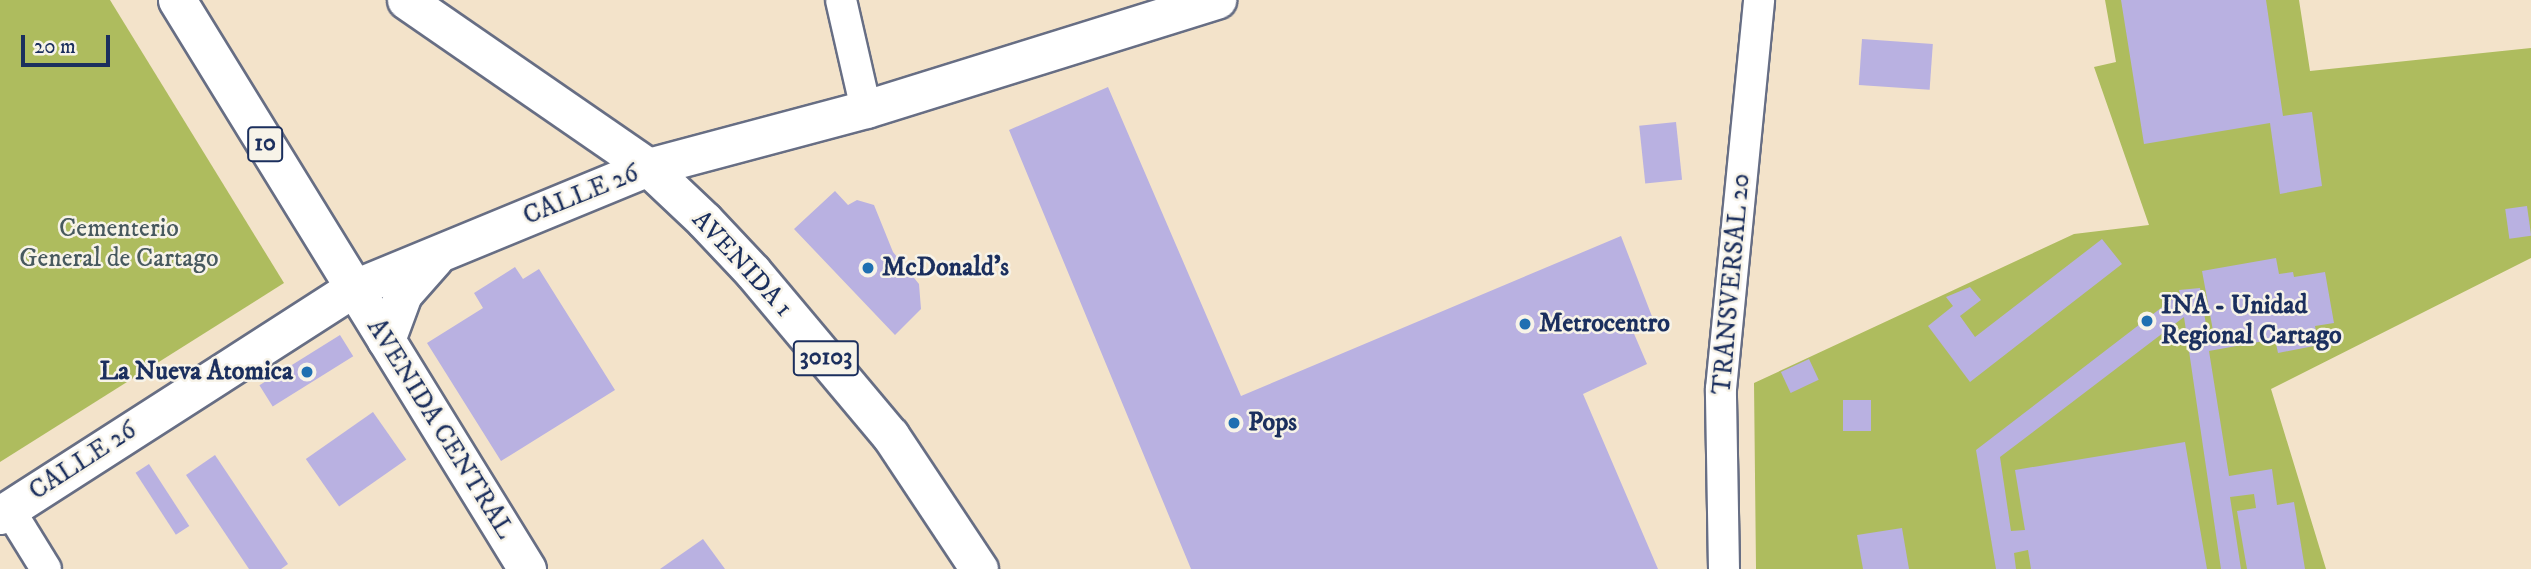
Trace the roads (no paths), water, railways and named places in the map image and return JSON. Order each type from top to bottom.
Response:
[{"type":"main road","name":"10","points":[[177,0],[352,289]]},
{"type":"main road","name":"AVENIDA 1","points":[[406,0],[648,167],[753,272],[890,435],[979,569]]},
{"type":"main road","name":"CALLE 26","points":[[5,512],[352,289],[648,167],[866,109],[1217,0]]},
{"type":"main road","points":[[386,340],[403,293],[440,253]]},
{"type":"main road","name":"AVENIDA CENTRAL","points":[[352,289],[527,569]]},
{"type":"street","points":[[841,0],[866,109]]},
{"type":"street","name":"TRANSVERSAL 20","points":[[1724,569],[1721,389],[1759,0]]},
{"type":"street","points":[[5,512],[46,569]]},
{"type":"place","name":"McDonald's","points":[[868,268]]},
{"type":"place","name":"INA - Unidad Regional Cartago","points":[[2147,321]]},
{"type":"place","name":"Metrocentro","points":[[1525,324]]},
{"type":"place","name":"La Nueva Atomica","points":[[307,372]]},
{"type":"place","name":"Pops","points":[[1234,423]]},
{"type":"park label","name":"Cementerio General de Cartago","points":[[119,244]]}]
